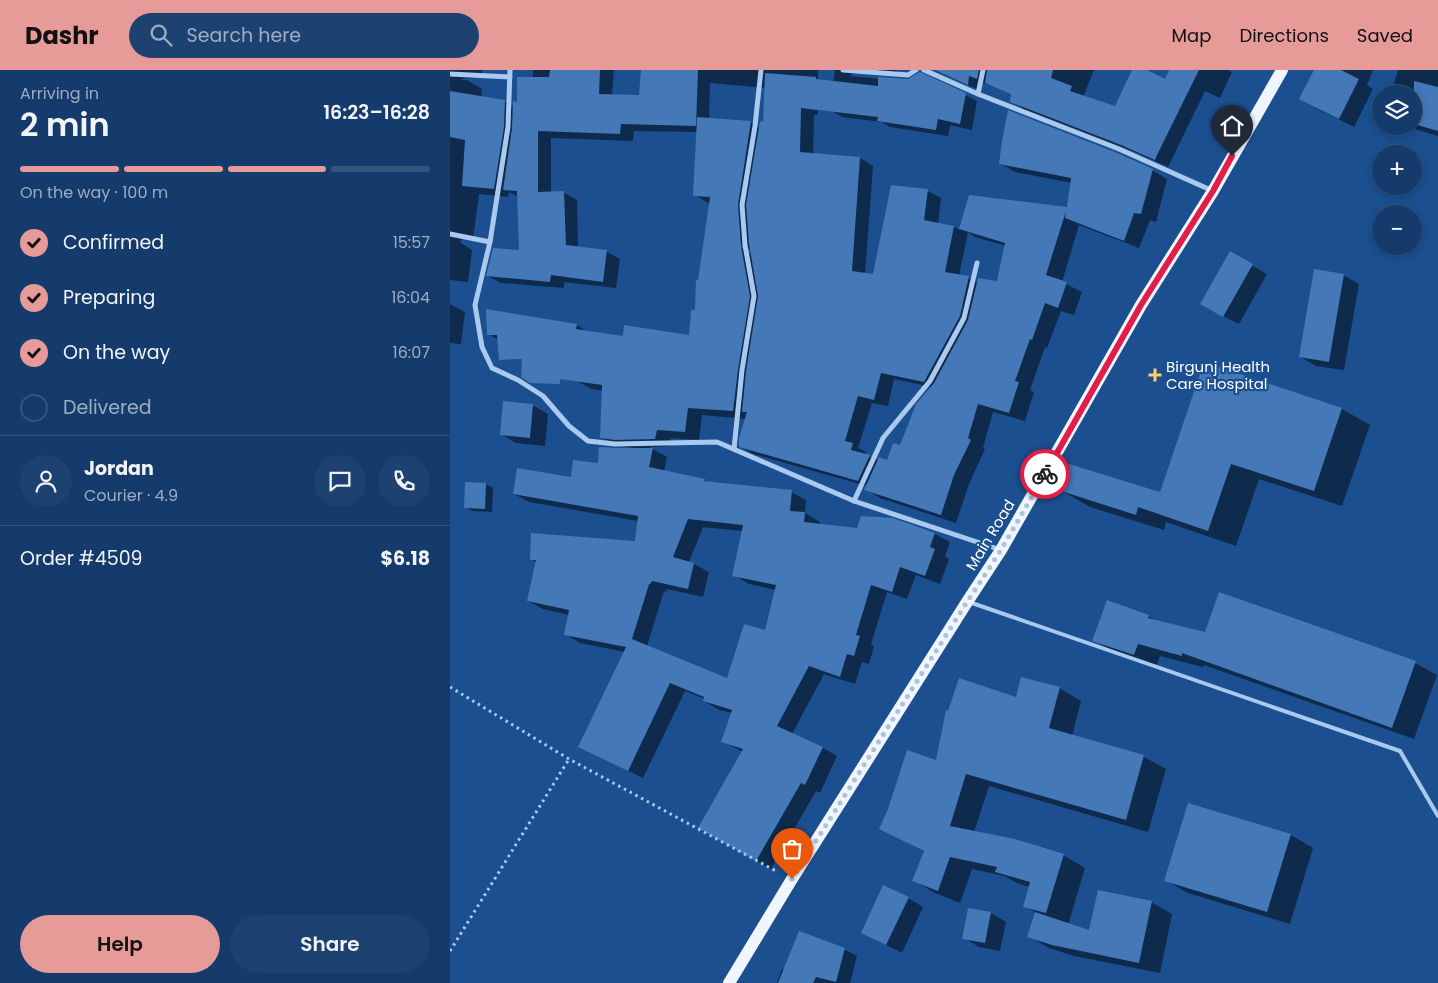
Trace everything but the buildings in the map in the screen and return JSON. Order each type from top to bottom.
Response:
[{"type":"main road","name":"Main Road","points":[[729,983],[792,879],[1001,550],[1141,305],[1213,191],[1282,70]]},
{"type":"street","points":[[510,70],[508,128],[490,242],[475,305],[482,347],[492,368],[518,380],[542,396],[569,426],[588,441],[614,444],[717,442],[854,502],[1001,550]]},
{"type":"street","points":[[734,449],[742,370],[754,296],[745,244],[742,204],[755,126],[761,70]]},
{"type":"street","points":[[843,70],[908,75],[916,70]]},
{"type":"street","points":[[924,70],[978,94],[1120,148],[1213,191]]},
{"type":"street","points":[[978,94],[983,70]]},
{"type":"street","points":[[450,74],[510,77]]},
{"type":"street","points":[[450,234],[490,242]]},
{"type":"street","points":[[854,502],[883,438],[930,381],[964,318],[977,263]]},
{"type":"lane","points":[[967,602],[1400,751],[1438,816]]},
{"type":"path","points":[[450,687],[569,759],[792,879]]},
{"type":"path","points":[[450,951],[569,759]]},
{"type":"way so far","points":[[792,879],[1001,550],[1045,474]]},
{"type":"place","name":"Birgunj Health Care Hospital","points":[[1155,375]]},
{"type":"route","points":[[1045,474],[1141,305],[1213,191],[1232,156]]}]
